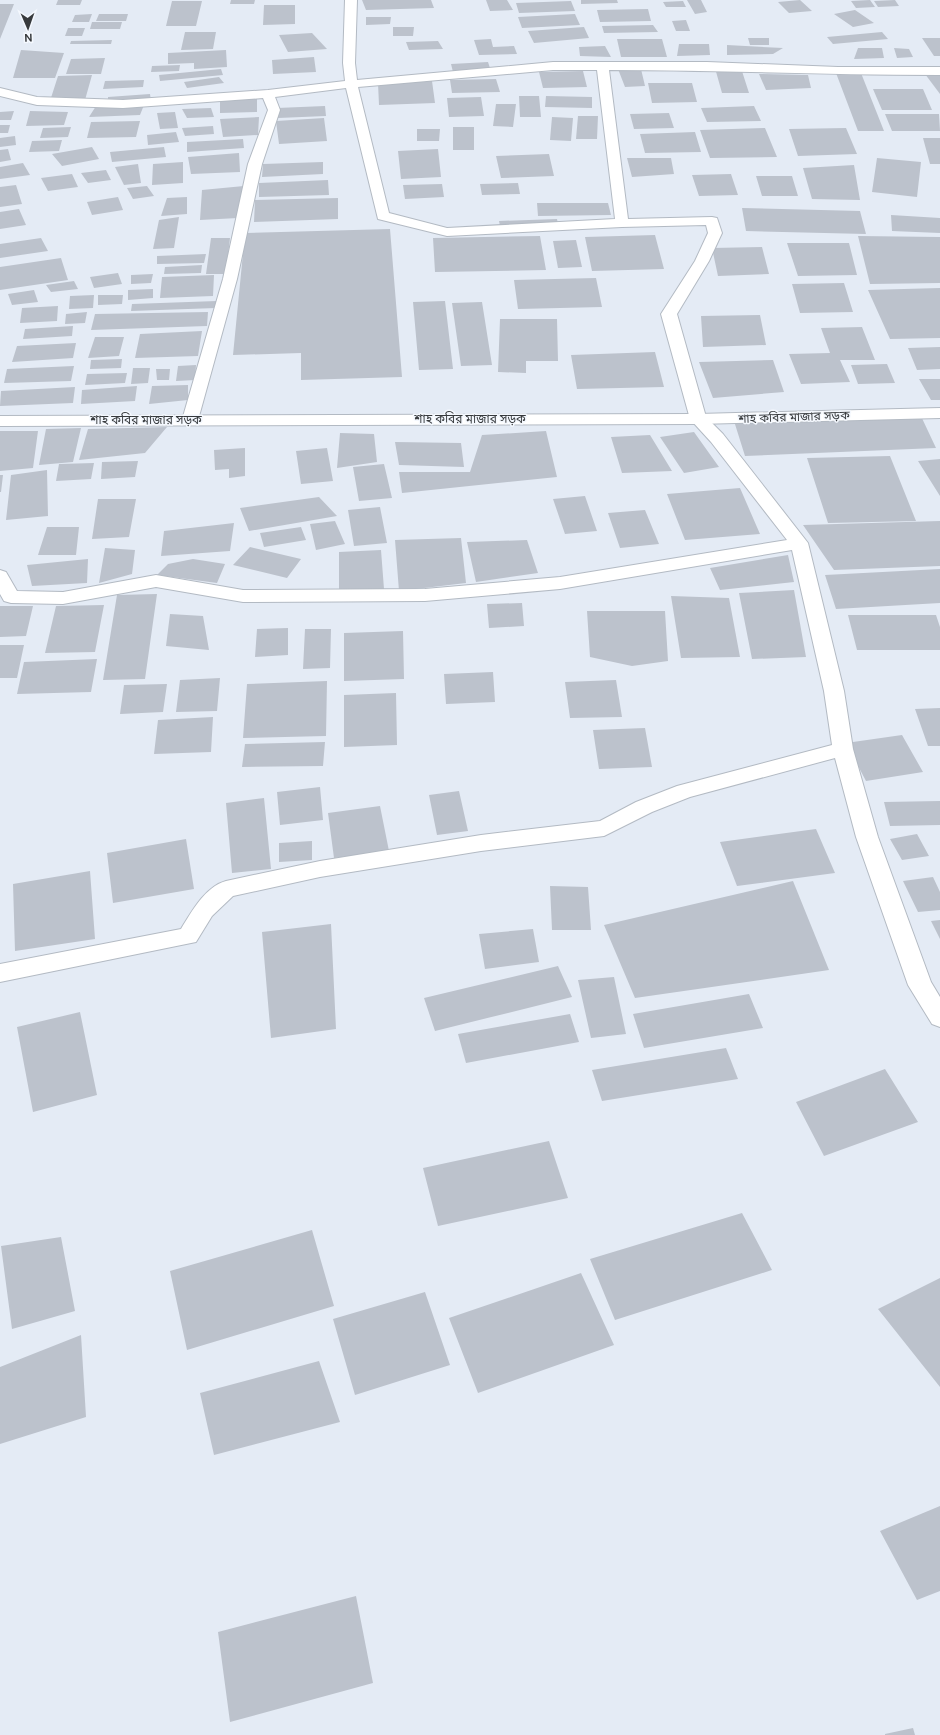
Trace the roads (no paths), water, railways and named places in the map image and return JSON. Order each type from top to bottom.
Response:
[{"type":"street","points":[[351,0],[349,63],[351,84],[382,216],[447,232],[622,223],[712,221],[715,233],[702,261],[669,314],[698,419],[717,438],[799,543],[834,691],[843,749],[867,837],[917,978],[940,1017]]},
{"type":"street","points":[[602,65],[622,223]]},
{"type":"street","points":[[0,92],[37,101],[123,104],[268,94],[351,84],[553,66],[708,66],[838,71],[940,71]]},
{"type":"street","points":[[190,420],[230,279],[255,164],[274,110],[268,94]]},
{"type":"street","name":"শাহ কবির মাজার সড়ক","points":[[0,421],[698,419],[940,413]]},
{"type":"street","points":[[0,576],[10,597],[63,598],[156,581],[243,596],[424,595],[560,583],[799,543]]},
{"type":"street","points":[[0,973],[188,936],[204,910],[226,889],[320,869],[480,843],[604,828],[644,807],[684,791],[843,749]]}]
